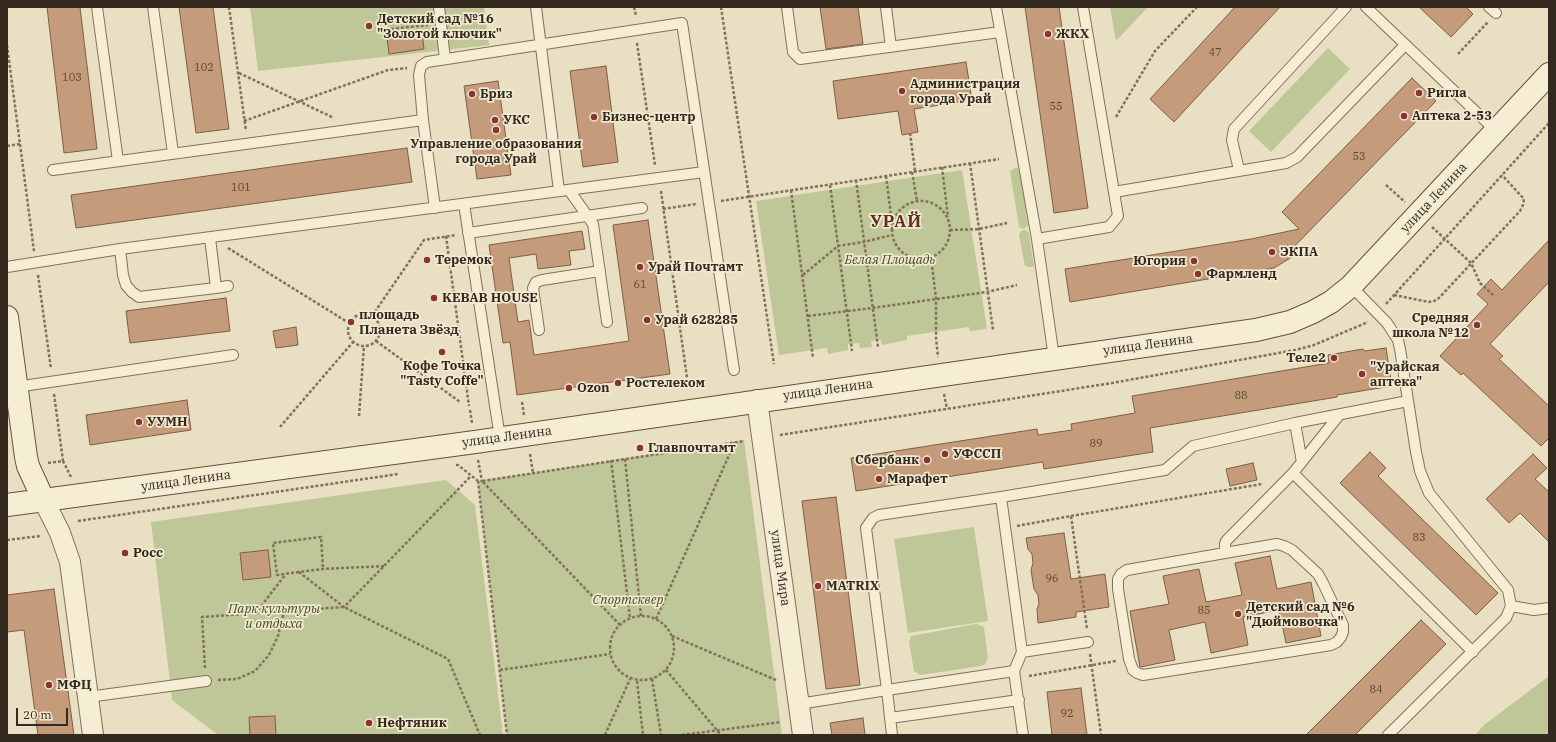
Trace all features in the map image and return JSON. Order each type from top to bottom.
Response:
[{"type":"main road","name":"улица Ленина","points":[[7,505],[500,438],[757,400],[1256,330],[1290,322],[1331,302],[1351,286],[1548,77]]},
{"type":"main road","points":[[7,317],[26,457],[28,466],[44,501]]},
{"type":"street","name":"улица Мира","points":[[757,400],[803,735]]},
{"type":"street","points":[[44,501],[60,533],[70,562],[93,735]]},
{"type":"lane","points":[[97,7],[118,161]]},
{"type":"lane","points":[[153,7],[174,153]]},
{"type":"lane","points":[[439,7],[445,60]]},
{"type":"lane","points":[[536,7],[564,191],[588,216],[592,224],[607,322]]},
{"type":"lane","points":[[787,7],[793,52],[800,59],[1000,32]]},
{"type":"lane","points":[[886,7],[891,46]]},
{"type":"lane","points":[[996,7],[1037,239],[1054,358]]},
{"type":"lane","points":[[1037,239],[1108,227],[1118,216],[1083,7]]},
{"type":"lane","points":[[1240,170],[1232,140],[1234,129],[1346,7]]},
{"type":"lane","points":[[1366,7],[1496,131]]},
{"type":"lane","points":[[435,208],[423,120],[419,75],[421,66],[427,62],[541,46],[682,23],[734,370]]},
{"type":"lane","points":[[1114,192],[1286,163],[1297,156],[1405,45]]},
{"type":"lane","points":[[54,170],[423,120]]},
{"type":"lane","points":[[7,267],[120,250],[704,172]]},
{"type":"lane","points":[[464,204],[500,438]]},
{"type":"lane","points":[[468,233],[642,208]]},
{"type":"lane","points":[[210,238],[216,288]]},
{"type":"lane","points":[[120,250],[123,275],[126,285],[139,297],[228,286]]},
{"type":"lane","points":[[539,330],[533,288],[536,282],[600,271]]},
{"type":"lane","points":[[1351,286],[1387,323],[1398,340],[1420,471],[1428,493],[1508,590],[1511,606],[1506,618],[1388,735]]},
{"type":"lane","points":[[16,387],[233,355]]},
{"type":"lane","points":[[892,735],[866,528],[873,518],[879,515],[1165,470],[1193,446],[1295,423],[1408,401]]},
{"type":"lane","points":[[1226,553],[1226,541],[1302,462],[1340,414]]},
{"type":"lane","points":[[1295,423],[1302,462]]},
{"type":"lane","points":[[1289,476],[1473,652]]},
{"type":"lane","points":[[1001,497],[1022,652],[1015,675],[1023,735]]},
{"type":"lane","points":[[1277,544],[1292,550],[1318,574],[1343,625],[1341,637],[1337,642],[1331,645],[1143,675],[1133,670],[1129,659],[1118,589],[1118,579],[1121,574],[1127,570],[1226,553],[1277,544]]},
{"type":"lane","points":[[1511,606],[1534,610],[1549,608]]},
{"type":"lane","points":[[1022,652],[1088,642]]},
{"type":"lane","points":[[799,704],[887,690],[1015,675]]},
{"type":"lane","points":[[88,697],[206,681]]},
{"type":"lane","points":[[890,718],[1019,700]]},
{"type":"path","points":[[229,7],[248,143]]},
{"type":"path","points":[[721,7],[774,364]]},
{"type":"path","points":[[1104,136],[1155,51],[1196,7]]},
{"type":"path","points":[[1458,54],[1492,10]]},
{"type":"path","points":[[381,30],[441,24]]},
{"type":"path","points":[[244,121],[388,70],[421,66]]},
{"type":"path","points":[[238,73],[334,118],[339,131]]},
{"type":"path","points":[[1385,306],[1549,123]]},
{"type":"path","points":[[910,133],[917,201]]},
{"type":"path","points":[[7,146],[20,144]]},
{"type":"path","points":[[750,197],[999,158]]},
{"type":"path","points":[[970,163],[993,330]]},
{"type":"path","points":[[886,176],[892,235],[902,252],[911,257],[921,259],[931,257],[940,252],[946,245],[950,236],[942,167]]},
{"type":"path","points":[[1394,295],[1429,302],[1439,298],[1520,211],[1524,199],[1502,175]]},
{"type":"path","points":[[856,180],[878,347]]},
{"type":"path","points":[[830,184],[852,351]]},
{"type":"path","points":[[1386,185],[1471,263],[1480,283],[1493,295]]},
{"type":"path","points":[[791,190],[813,358]]},
{"type":"path","points":[[892,226],[895,217],[901,209],[908,204],[917,201],[926,201],[935,204],[948,218]]},
{"type":"path","points":[[950,230],[979,229],[1007,223]]},
{"type":"path","points":[[372,316],[424,240],[468,233]]},
{"type":"path","points":[[803,276],[838,246],[864,242],[892,235]]},
{"type":"path","points":[[446,236],[469,406]]},
{"type":"path","points":[[210,238],[349,323]]},
{"type":"path","points":[[931,257],[936,299],[936,338]]},
{"type":"path","points":[[808,316],[987,292],[1017,285]]},
{"type":"path","points":[[362,314],[372,316],[376,320],[380,331],[379,337],[371,345],[358,346],[353,342],[348,333],[349,323],[352,318],[362,314]]},
{"type":"path","points":[[776,436],[1112,383],[1295,350],[1314,345],[1368,322]]},
{"type":"path","points":[[376,341],[460,402]]},
{"type":"path","points":[[280,427],[353,342]]},
{"type":"path","points":[[359,416],[364,346]]},
{"type":"path","points":[[450,466],[458,465],[478,481],[482,481],[735,442],[656,619]]},
{"type":"path","points":[[625,459],[641,616]]},
{"type":"path","points":[[612,460],[630,618]]},
{"type":"path","points":[[78,521],[402,473]]},
{"type":"path","points":[[284,612],[278,636],[269,655],[255,671],[237,679],[206,681],[202,617],[344,607],[471,476]]},
{"type":"path","points":[[1005,528],[1289,476]]},
{"type":"path","points":[[478,481],[507,735]]},
{"type":"path","points":[[482,481],[620,624]]},
{"type":"path","points":[[1071,516],[1101,735]]},
{"type":"path","points":[[323,569],[321,537],[273,543],[277,575],[323,569],[384,566]]},
{"type":"path","points":[[299,572],[344,607],[448,659],[480,735]]},
{"type":"path","points":[[254,614],[286,574]]},
{"type":"path","points":[[641,616],[656,619],[668,629],[672,636],[674,648],[672,661],[666,670],[652,679],[637,681],[621,674],[612,662],[609,645],[613,634],[620,624],[630,618],[641,616]]},
{"type":"path","points":[[672,636],[776,680]]},
{"type":"path","points":[[500,670],[610,654]]},
{"type":"path","points":[[1015,675],[1129,659]]},
{"type":"path","points":[[666,670],[721,735]]},
{"type":"path","points":[[605,735],[630,679]]},
{"type":"path","points":[[652,679],[661,735]]},
{"type":"path","points":[[637,681],[643,735]]},
{"type":"path","points":[[682,735],[781,722]]},
{"type":"green space","name":"Детский сад №16 \"Золотой ключик\"","points":[[250,7],[484,7],[489,45],[258,71]]},
{"type":"green space","points":[[1110,7],[1148,7],[1116,41]]},
{"type":"green space","points":[[1328,48],[1350,69],[1271,152],[1249,131]]},
{"type":"green space","points":[[1017,167],[1020,172],[1028,226],[1023,229],[1019,227],[1010,171]]},
{"type":"green space","name":"Белая Площадь","points":[[962,170],[987,329],[970,331],[969,327],[907,336],[907,340],[882,345],[881,340],[871,341],[872,347],[860,348],[859,343],[848,344],[848,350],[828,354],[827,348],[779,355],[756,201]]},
{"type":"green space","points":[[1025,230],[1029,233],[1034,267],[1025,266],[1019,235],[1021,231]]},
{"type":"green space","name":"Спортсквер","points":[[744,440],[782,735],[507,735],[478,481]]},
{"type":"green space","name":"Парк культуры и отдыха","points":[[446,480],[475,505],[503,735],[218,735],[172,700],[151,522]]},
{"type":"green space","points":[[974,527],[988,621],[908,633],[894,539]]},
{"type":"green space","points":[[976,624],[984,628],[988,658],[985,664],[981,666],[920,675],[914,671],[909,642],[911,636]]},
{"type":"green space","points":[[1549,676],[1549,735],[1475,735],[1484,725]]},
{"type":"building","points":[[47,7],[80,7],[97,149],[64,153]]},
{"type":"building","points":[[179,7],[213,7],[229,129],[196,133]]},
{"type":"building","points":[[820,7],[858,7],[863,44],[826,49]]},
{"type":"building","points":[[1025,7],[1059,7],[1088,208],[1054,213]]},
{"type":"building","points":[[1235,7],[1280,7],[1174,122],[1150,99]]},
{"type":"building","points":[[1419,7],[1466,7],[1473,14],[1451,37]]},
{"type":"building","points":[[422,32],[424,49],[389,54],[387,37]]},
{"type":"building","name":"Администрация города Урай","points":[[966,62],[972,100],[914,109],[918,132],[902,135],[898,111],[838,119],[833,81]]},
{"type":"building","name":"Бизнес-центр","points":[[606,66],[618,162],[583,167],[570,71]]},
{"type":"building","points":[[1412,78],[1436,101],[1288,253],[1292,257],[1274,268],[1070,302],[1065,269],[1251,239],[1299,229],[1282,212]]},
{"type":"building","points":[[498,81],[511,175],[477,179],[464,86]]},
{"type":"building","points":[[407,148],[412,182],[76,228],[71,195]]},
{"type":"building","points":[[648,220],[670,374],[517,395],[510,342],[503,343],[489,245],[582,231],[585,249],[569,251],[571,265],[538,269],[536,254],[509,258],[518,322],[529,320],[534,355],[629,341],[613,225]]},
{"type":"building","points":[[1549,240],[1549,282],[1490,344],[1503,356],[1499,359],[1549,406],[1549,438],[1541,446],[1463,373],[1461,375],[1440,356],[1488,304],[1477,294],[1491,279],[1502,290]]},
{"type":"building","points":[[226,298],[230,331],[130,343],[126,311]]},
{"type":"building","points":[[296,327],[298,345],[276,348],[273,331]]},
{"type":"building","points":[[1386,348],[1392,386],[1337,395],[1337,397],[1150,428],[1153,452],[1044,469],[1043,462],[856,491],[851,458],[1037,429],[1038,435],[1072,430],[1071,424],[1135,413],[1132,396],[1329,363],[1328,355],[1363,349],[1364,351]]},
{"type":"building","name":"УУМН","points":[[187,400],[191,430],[90,445],[86,415]]},
{"type":"building","points":[[1370,452],[1386,468],[1378,476],[1498,593],[1476,615],[1340,483]]},
{"type":"building","points":[[1533,454],[1547,468],[1535,479],[1549,492],[1549,542],[1520,513],[1509,523],[1486,499]]},
{"type":"building","points":[[1253,463],[1257,480],[1230,486],[1226,469]]},
{"type":"building","points":[[836,497],[860,685],[826,689],[802,501]]},
{"type":"building","points":[[1064,533],[1071,579],[1105,574],[1109,607],[1076,612],[1076,617],[1038,623],[1038,595],[1034,589],[1031,570],[1033,563],[1032,554],[1028,549],[1026,538]]},
{"type":"building","points":[[268,550],[271,577],[243,580],[240,553]]},
{"type":"building","points":[[1270,556],[1277,589],[1311,582],[1321,636],[1286,643],[1279,610],[1243,617],[1248,645],[1211,653],[1205,622],[1169,630],[1175,660],[1140,667],[1130,611],[1169,604],[1163,576],[1199,569],[1206,602],[1242,595],[1235,563]]},
{"type":"building","points":[[54,589],[74,735],[38,735],[24,630],[7,632],[7,595]]},
{"type":"building","points":[[1421,620],[1446,644],[1355,735],[1306,735]]},
{"type":"building","points":[[1081,688],[1087,735],[1052,735],[1047,692]]},
{"type":"building","points":[[275,716],[276,735],[250,735],[249,717]]},
{"type":"building","points":[[863,718],[865,735],[832,735],[830,723]]},
{"type":"place","name":"Детский сад №16 \"Золотой ключик\"","points":[[369,26]]},
{"type":"place","name":"ЖКХ","points":[[1048,34]]},
{"type":"place","name":"Администрация города Урай","points":[[902,91]]},
{"type":"place","name":"Ригла","points":[[1419,93]]},
{"type":"place","name":"Бриз","points":[[472,94]]},
{"type":"place","name":"Аптека 2-53","points":[[1404,116]]},
{"type":"place","name":"Бизнес-центр","points":[[594,117]]},
{"type":"place","name":"УКС","points":[[495,120]]},
{"type":"place","name":"Управление образования города Урай","points":[[496,130]]},
{"type":"place","name":"ЭКПА","points":[[1272,252]]},
{"type":"place","name":"Теремок","points":[[427,260]]},
{"type":"place","name":"Югория","points":[[1194,261]]},
{"type":"place","name":"Урай Почтамт","points":[[640,267]]},
{"type":"place","name":"Фармленд","points":[[1198,274]]},
{"type":"place","name":"KEBAB HOUSE","points":[[434,298]]},
{"type":"place","name":"Урай 628285","points":[[647,320]]},
{"type":"place","name":"площадь Планета Звёзд","points":[[351,322]]},
{"type":"place","name":"Средняя школа №12","points":[[1477,325]]},
{"type":"place","name":"Кофе Точка \"Tasty Coffe\"","points":[[442,352]]},
{"type":"place","name":"Теле2","points":[[1334,358]]},
{"type":"place","name":"\"Урайская аптека\"","points":[[1362,374]]},
{"type":"place","name":"Ростелеком","points":[[618,383]]},
{"type":"place","name":"Ozon","points":[[569,388]]},
{"type":"place","name":"УУМН","points":[[139,422]]},
{"type":"place","name":"Главпочтамт","points":[[640,448]]},
{"type":"place","name":"УФССП","points":[[945,454]]},
{"type":"place","name":"Сбербанк","points":[[927,460]]},
{"type":"place","name":"Марафет","points":[[879,479]]},
{"type":"place","name":"Росс","points":[[125,553]]},
{"type":"place","name":"MATRIX","points":[[818,586]]},
{"type":"place","name":"Детский сад №6 \"Дюймовочка\"","points":[[1238,614]]},
{"type":"place","name":"МФЦ","points":[[49,685]]},
{"type":"place","name":"Нефтяник","points":[[369,723]]},
{"type":"district","name":"УРАЙ","points":[[896,222]]}]
